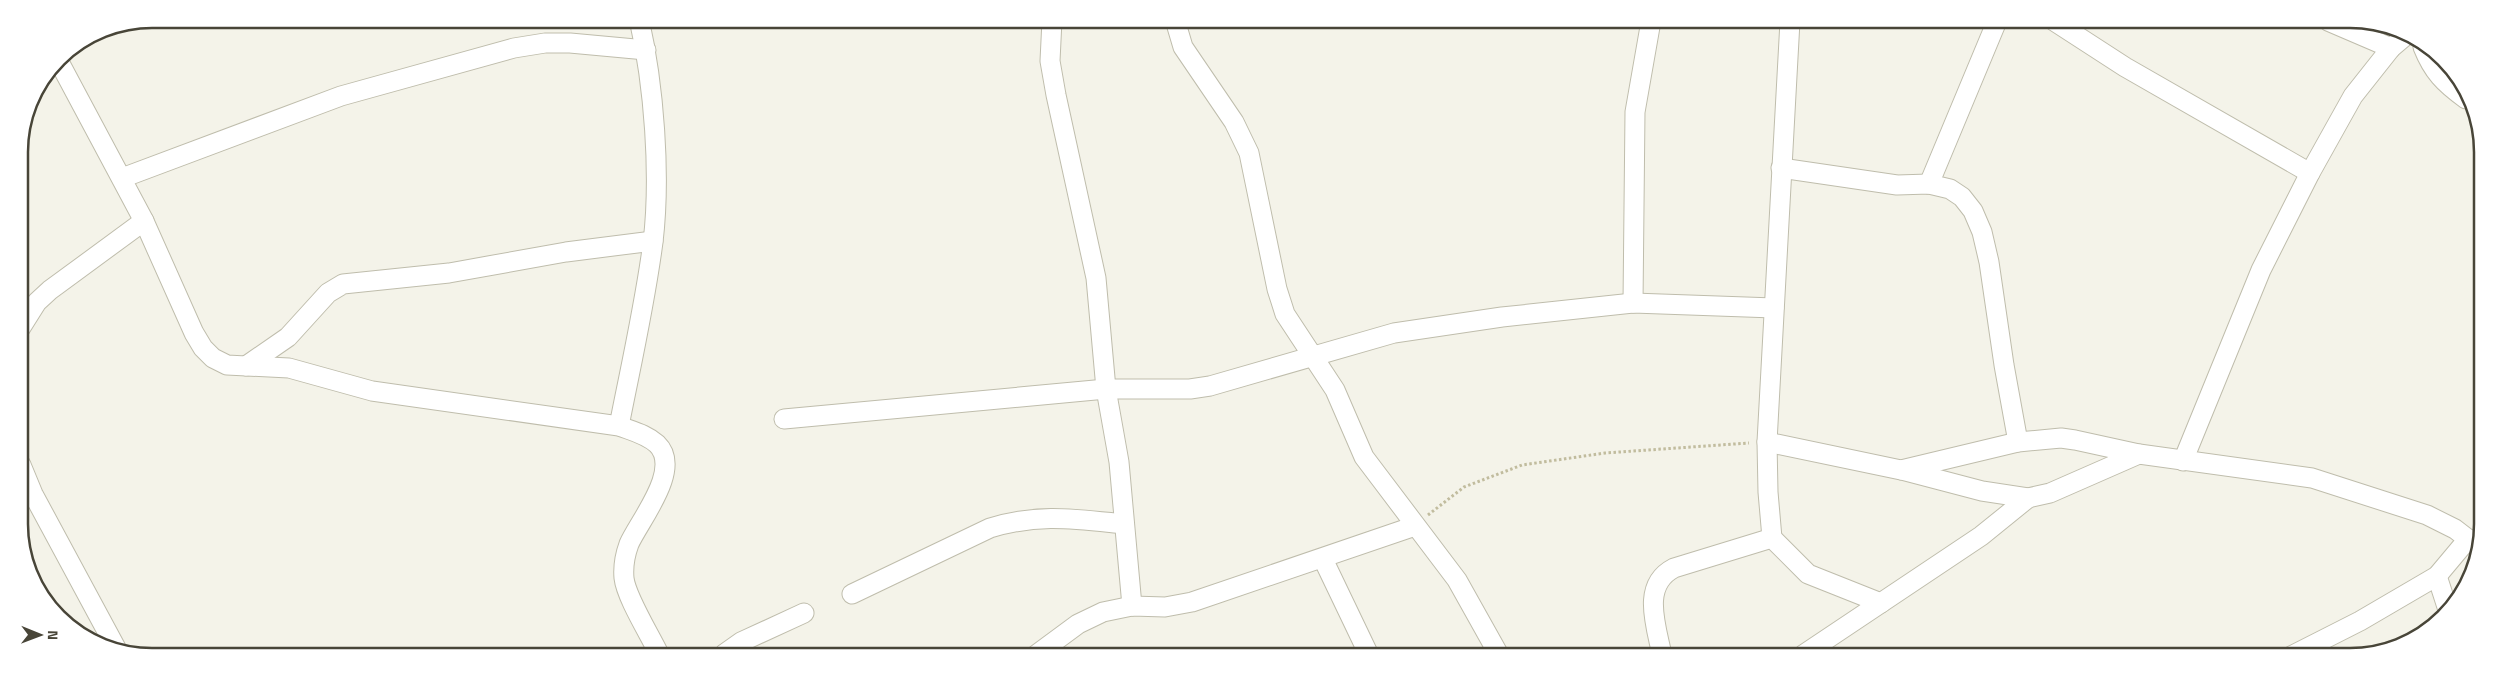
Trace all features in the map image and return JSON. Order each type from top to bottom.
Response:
[{"type":"street","points":[[619,426],[653,242],[657,170],[646,50],[641,28]]},
{"type":"street","points":[[1052,28],[1050,61],[1094,264],[1106,389],[1119,462],[1132,606]]},
{"type":"street","points":[[1177,28],[1183,46],[1234,122],[1250,153],[1277,289],[1285,314],[1311,357],[1335,390],[1364,457],[1457,580],[1496,647]]},
{"type":"street","points":[[1633,303],[1635,112],[1650,28]]},
{"type":"street","points":[[1790,28],[1767,442],[1768,492],[1772,538],[1808,574],[1880,604]]},
{"type":"street","points":[[1929,184],[1994,28]]},
{"type":"street","points":[[2065,28],[2125,67],[2310,173]]},
{"type":"street","points":[[2183,461],[2262,270],[2310,173],[2353,96],[2398,43],[2350,28]]},
{"type":"street","points":[[122,178],[341,96],[514,48],[545,43],[570,43],[646,50]]},
{"type":"street","points":[[2425,53],[2429,63],[2443,82],[2459,94]]},
{"type":"street","points":[[62,66],[144,221],[202,348],[212,358],[227,366],[289,368],[372,391],[619,426],[658,445],[665,461],[662,481],[646,518],[630,544],[624,560],[624,579],[656,648]]},
{"type":"street","points":[[1781,168],[1897,185],[1929,184],[1950,189],[1962,196],[1973,211],[1982,232],[1989,262],[2018,442]]},
{"type":"street","points":[[28,316],[37,302],[50,290],[144,221]]},
{"type":"street","points":[[246,366],[288,337],[328,293],[342,284],[449,273],[566,252],[653,242]]},
{"type":"street","points":[[784,419],[1106,389],[1190,389],[1210,386],[1394,334],[1502,317],[1633,303],[1774,308]]},
{"type":"street","points":[[1901,470],[2018,442],[2061,438],[2139,454],[2312,478],[2427,515],[2472,539]]},
{"type":"street","points":[[1767,442],[1901,470],[1982,492],[2028,498],[2050,493],[2139,454]]},
{"type":"street","points":[[28,482],[112,641]]},
{"type":"street","points":[[1829,647],[1880,604],[1981,536],[2028,498]]},
{"type":"street","points":[[852,594],[990,528],[1009,522],[1034,518],[1064,518],[1124,524]]},
{"type":"street","points":[[1046,648],[1078,624],[1103,612],[1132,606],[1165,607],[1192,602],[1415,526]]},
{"type":"street","points":[[1661,647],[1654,598],[1656,584],[1663,574],[1674,568],[1772,538]]},
{"type":"street","points":[[2309,647],[2360,621],[2436,576],[2472,542]]},
{"type":"street","points":[[1322,559],[1366,647]]},
{"type":"street","points":[[2436,576],[2445,602]]},
{"type":"street","points":[[733,648],[741,642],[804,613]]},
{"type":"path","points":[[1415,526],[1464,486],[1522,465],[1605,453],[1767,442]]}]
